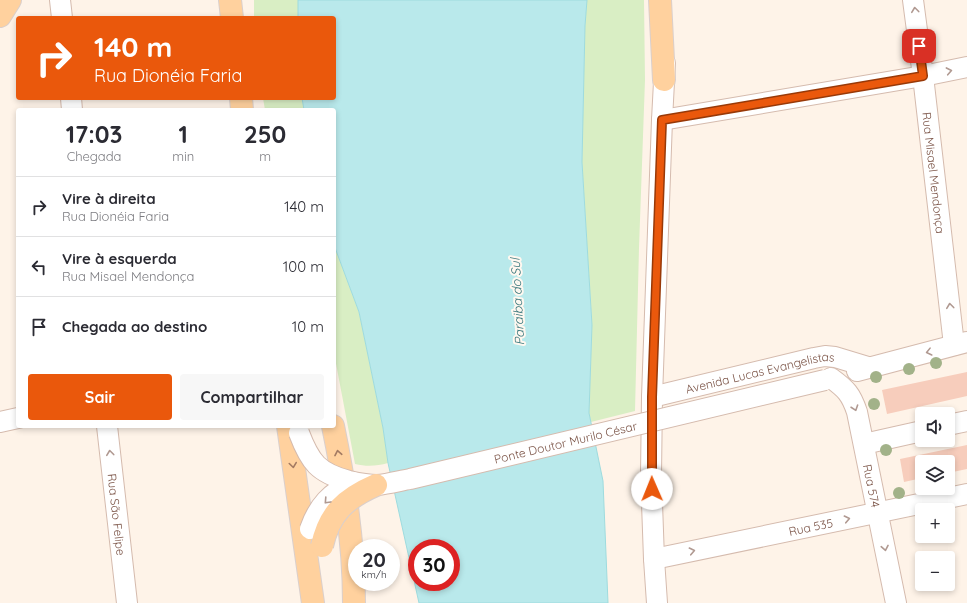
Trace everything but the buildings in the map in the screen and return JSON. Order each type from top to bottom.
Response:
[{"type":"main road","points":[[660,0],[664,80]]},
{"type":"main road","points":[[294,428],[313,543],[321,603]]},
{"type":"main road","points":[[333,428],[342,469],[350,531],[354,603]]},
{"type":"main road","points":[[313,603],[313,543],[326,529],[340,508],[352,497],[376,485]]},
{"type":"street","points":[[60,0],[62,16]]},
{"type":"street","points":[[657,603],[651,475],[652,397],[662,120],[670,0]]},
{"type":"street","name":"Rua Misael Mendonça","points":[[913,0],[961,344]]},
{"type":"street","points":[[662,120],[923,76],[967,67]]},
{"type":"street","name":"Ponte Doutor Murilo César","points":[[294,428],[308,454],[319,468],[332,476],[353,482],[376,485],[410,479],[828,379],[868,367],[961,344]]},
{"type":"street","name":"Avenida Lucas Evangelistas","points":[[652,397],[825,356],[836,357],[868,367]]},
{"type":"street","name":"Rua 574","points":[[828,379],[842,386],[847,391],[857,412],[896,603]]},
{"type":"street","points":[[0,422],[16,418]]},
{"type":"street","points":[[955,424],[967,421]]},
{"type":"street","name":"Rua São Felipe","points":[[107,428],[127,603]]},
{"type":"street","points":[[864,444],[915,433]]},
{"type":"street","points":[[313,543],[317,513],[326,500],[340,489],[353,482]]},
{"type":"street","name":"Rua 535","points":[[654,559],[967,494]]},
{"type":"green space","points":[[254,0],[298,0],[298,16],[254,16]]},
{"type":"green space","points":[[587,0],[644,0],[645,80],[635,411],[591,422],[589,413],[592,325],[582,162]]},
{"type":"green space","points":[[263,100],[302,100],[304,108],[265,108]]},
{"type":"green space","points":[[336,250],[359,312],[383,428],[388,463],[368,466],[355,464],[336,364]]},
{"type":"water","name":"Paraiba do Sul","points":[[298,0],[587,0],[582,162],[592,325],[589,413],[603,481],[608,603],[419,603],[416,591],[460,591],[460,539],[408,539],[408,553],[388,463],[383,428],[359,312],[336,250],[336,108],[304,108],[302,100],[336,100],[336,16],[298,16]]},
{"type":"route","points":[[652,489],[652,397],[662,120],[923,76],[919,46]]}]
